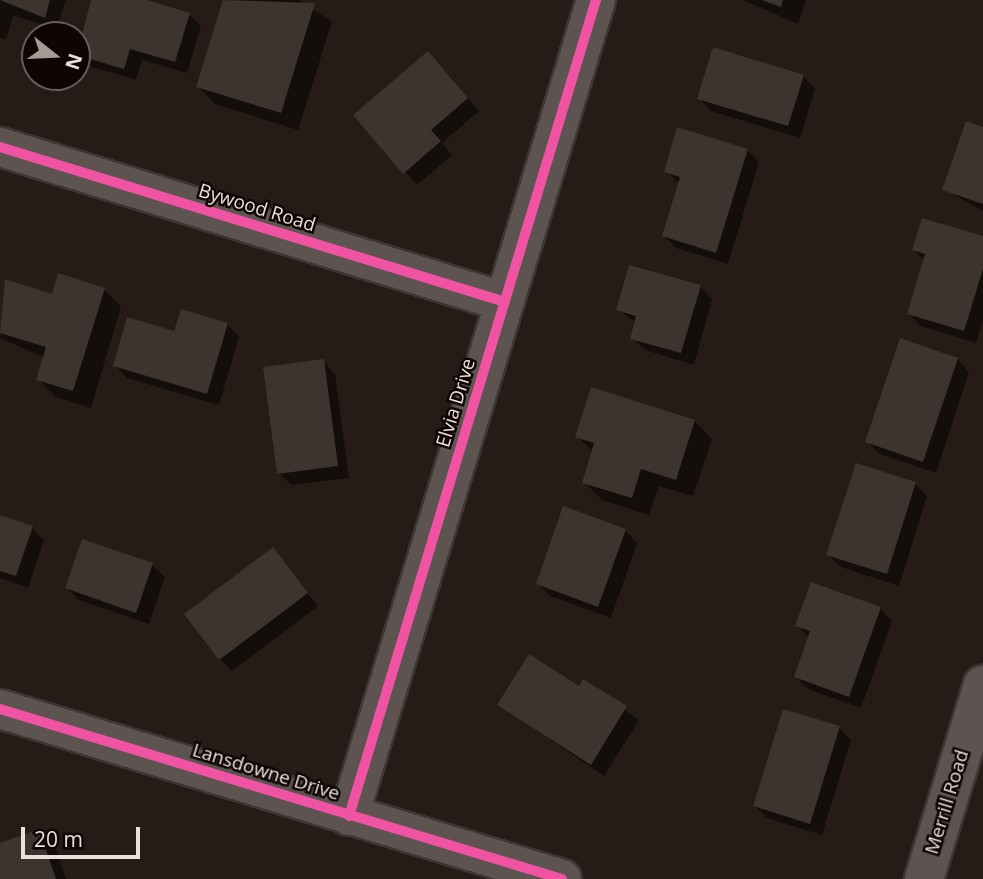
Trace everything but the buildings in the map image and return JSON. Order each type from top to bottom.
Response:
[{"type":"street","name":"Elvia Drive","points":[[349,816],[596,0]]},
{"type":"street","name":"Bywood Road","points":[[0,147],[505,303]]},
{"type":"street","name":"Merrill Road","points":[[924,879],[983,685]]},
{"type":"street","name":"Lansdowne Drive","points":[[0,709],[562,879]]},
{"type":"cycle path","points":[[349,816],[596,0]]},
{"type":"cycle path","points":[[0,147],[505,302]]},
{"type":"cycle path","points":[[0,709],[562,879]]}]
